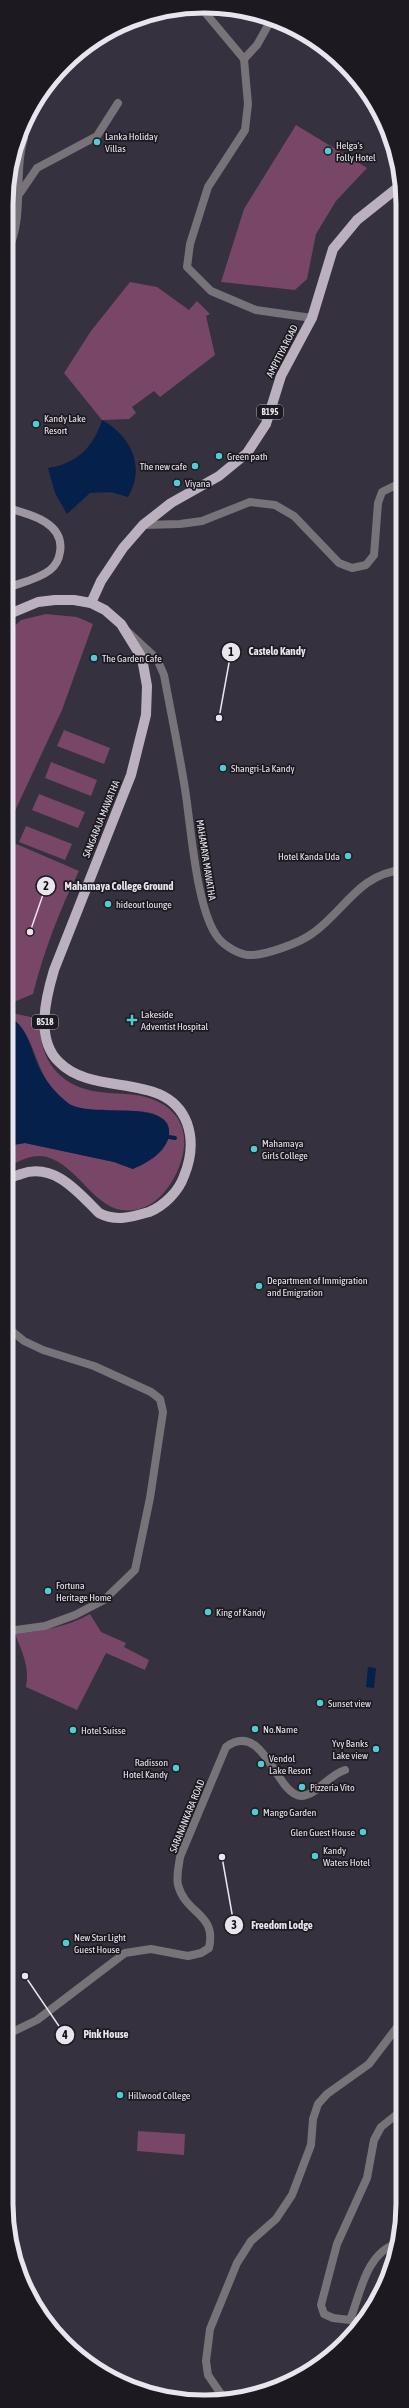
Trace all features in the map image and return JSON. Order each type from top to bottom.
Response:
[{"type":"main road","name":"AMPITIYA ROAD","points":[[91,603],[101,580],[123,548],[143,525],[171,503],[219,476],[247,453],[266,424],[281,376],[312,318],[333,249],[357,220],[396,189]]},
{"type":"main road","points":[[13,510],[43,521],[58,535],[61,545],[59,559],[50,570],[13,585]]},
{"type":"main road","name":"SANGARAJA MAWATHA","points":[[13,613],[38,602],[74,600],[91,603],[114,617],[126,631],[142,658],[147,686],[146,715],[141,738],[131,775],[54,970],[46,999],[45,1017],[49,1045],[58,1062],[74,1074],[99,1083],[152,1091],[175,1104],[184,1115],[188,1127],[190,1156],[184,1177],[172,1196],[153,1210],[124,1218],[115,1219],[100,1213],[64,1180],[45,1172],[36,1170],[13,1178]]},
{"type":"street","points":[[206,13],[244,59],[248,104],[245,130],[208,187],[190,244],[187,267],[211,291],[256,310],[312,318]]},
{"type":"street","points":[[244,59],[257,45],[269,24]]},
{"type":"street","points":[[20,193],[37,168],[97,136],[118,103]]},
{"type":"street","points":[[13,240],[20,193],[19,167],[23,142]]},
{"type":"street","points":[[143,525],[180,524],[202,521],[250,502],[276,505],[294,516],[339,563],[352,568],[366,565],[374,555],[378,503],[382,492],[396,486]]},
{"type":"street","name":"MAHAMAYA MAWATHA","points":[[126,631],[157,658],[164,676],[185,787],[202,902],[219,939],[235,951],[248,955],[278,949],[313,933],[366,882],[388,871],[396,870]]},
{"type":"street","points":[[13,1332],[24,1341],[43,1350],[94,1366],[150,1392],[160,1399],[163,1412],[150,1498],[135,1570],[104,1600],[75,1615],[45,1626],[13,1630]]},
{"type":"street","name":"SARANANKARA ROAD","points":[[13,2032],[37,2020],[125,1953],[151,1949],[188,1956],[201,1953],[209,1948],[212,1934],[209,1925],[184,1898],[177,1874],[180,1857],[226,1747],[233,1742],[244,1740],[253,1744],[276,1771],[290,1792],[299,1796],[310,1795],[337,1772],[345,1770]]},
{"type":"street","points":[[221,2394],[208,2375],[206,2361],[210,2329],[237,2263],[251,2241],[276,2219],[292,2195],[311,2145],[313,2119],[318,2104],[327,2094],[369,2064],[396,2030]]},
{"type":"street","points":[[355,2321],[333,2318],[324,2314],[321,2304],[338,2244],[367,2178],[374,2140],[381,2127],[396,2115]]},
{"type":"street","points":[[350,2320],[372,2263],[380,2253],[390,2247]]},
{"type":"shaded area","points":[[296,125],[367,168],[336,201],[316,234],[307,279],[295,290],[221,282],[244,209]]},
{"type":"shaded area","points":[[130,282],[157,287],[189,310],[197,301],[210,314],[206,316],[215,355],[160,397],[154,391],[132,407],[136,413],[129,419],[102,420],[64,373],[91,331]]},
{"type":"shaded area","points":[[46,614],[77,617],[93,624],[62,710],[13,815],[13,627],[21,620]]},
{"type":"shaded area","points":[[64,730],[110,748],[104,764],[57,746]]},
{"type":"shaded area","points":[[51,762],[97,780],[91,796],[45,778]]},
{"type":"shaded area","points":[[39,794],[85,812],[78,828],[32,810]]},
{"type":"shaded area","points":[[26,826],[72,844],[65,860],[19,842]]},
{"type":"shaded area","points":[[13,843],[79,871],[53,931],[33,994],[13,1002]]},
{"type":"shaded area","points":[[13,1013],[40,1019],[40,1033],[47,1058],[54,1069],[62,1077],[73,1084],[100,1092],[132,1094],[151,1099],[163,1104],[173,1112],[179,1121],[183,1132],[184,1144],[182,1157],[177,1172],[171,1183],[163,1194],[148,1206],[127,1211],[114,1208],[102,1201],[60,1163],[47,1157],[31,1157],[13,1164],[13,1145],[25,1143],[114,1162],[133,1169],[168,1140],[168,1128],[164,1120],[156,1115],[136,1111],[88,1110],[71,1105],[60,1098],[51,1088],[44,1076],[29,1039],[14,1020]]},
{"type":"shaded area","points":[[90,1614],[101,1632],[126,1643],[124,1647],[149,1660],[145,1670],[106,1653],[77,1710],[26,1687],[26,1666],[23,1653],[15,1634],[54,1628]]},
{"type":"shaded area","points":[[138,2131],[185,2134],[184,2155],[137,2151]]},
{"type":"water","points":[[102,420],[121,435],[128,443],[133,453],[136,475],[133,486],[128,497],[111,492],[90,493],[67,514],[55,493],[48,468],[67,463],[82,453],[89,446],[99,430]]},
{"type":"water","points":[[13,1020],[20,1025],[24,1031],[38,1066],[45,1077],[60,1096],[68,1103],[78,1107],[145,1112],[159,1116],[167,1123],[169,1135],[160,1152],[144,1164],[133,1169],[114,1162],[25,1143],[13,1145]]},
{"type":"water","points":[[368,1667],[376,1668],[374,1688],[366,1687]]},
{"type":"waterway","points":[[169,1137],[175,1138]]},
{"type":"place","name":"Lanka Holiday Villas","points":[[97,142]]},
{"type":"place","name":"Helga's Folly Hotel","points":[[328,151]]},
{"type":"place","name":"Kandy Lake Resort","points":[[36,424]]},
{"type":"place","name":"Green path","points":[[219,456]]},
{"type":"place","name":"The new cafe","points":[[195,466]]},
{"type":"place","name":"Viyana","points":[[177,483]]},
{"type":"place","name":"The Garden Cafe","points":[[94,658]]},
{"type":"place","name":"Castelo Kandy","points":[[219,718]]},
{"type":"place","name":"Shangri-La Kandy","points":[[223,768]]},
{"type":"place","name":"Hotel Kanda Uda","points":[[348,856]]},
{"type":"place","name":"hideout lounge","points":[[108,904]]},
{"type":"place","name":"Mahamaya College Ground","points":[[30,932]]},
{"type":"place","name":"Lakeside Adventist Hospital","points":[[132,1020]]},
{"type":"place","name":"Mahamaya Girls College","points":[[254,1149]]},
{"type":"place","name":"Department of Immigration and Emigration","points":[[259,1286]]},
{"type":"place","name":"Fortuna Heritage Home","points":[[48,1591]]},
{"type":"place","name":"King of Kandy","points":[[208,1612]]},
{"type":"place","name":"Sunset view","points":[[320,1703]]},
{"type":"place","name":"No.Name","points":[[255,1729]]},
{"type":"place","name":"Hotel Suisse","points":[[73,1730]]},
{"type":"place","name":"Yvy Banks Lake view","points":[[376,1749]]},
{"type":"place","name":"Vendol Lake Resort","points":[[261,1764]]},
{"type":"place","name":"Radisson Hotel Kandy","points":[[176,1768]]},
{"type":"place","name":"Pizzeria Vito","points":[[302,1787]]},
{"type":"place","name":"Mango Garden","points":[[255,1812]]},
{"type":"place","name":"Glen Guest House","points":[[363,1832]]},
{"type":"place","name":"Kandy Waters Hotel","points":[[315,1856]]},
{"type":"place","name":"Freedom Lodge","points":[[222,1857]]},
{"type":"place","name":"New Star Light Guest House","points":[[66,1943]]},
{"type":"place","name":"Pink House","points":[[25,1976]]},
{"type":"place","name":"Hillwood College","points":[[120,2095]]}]
